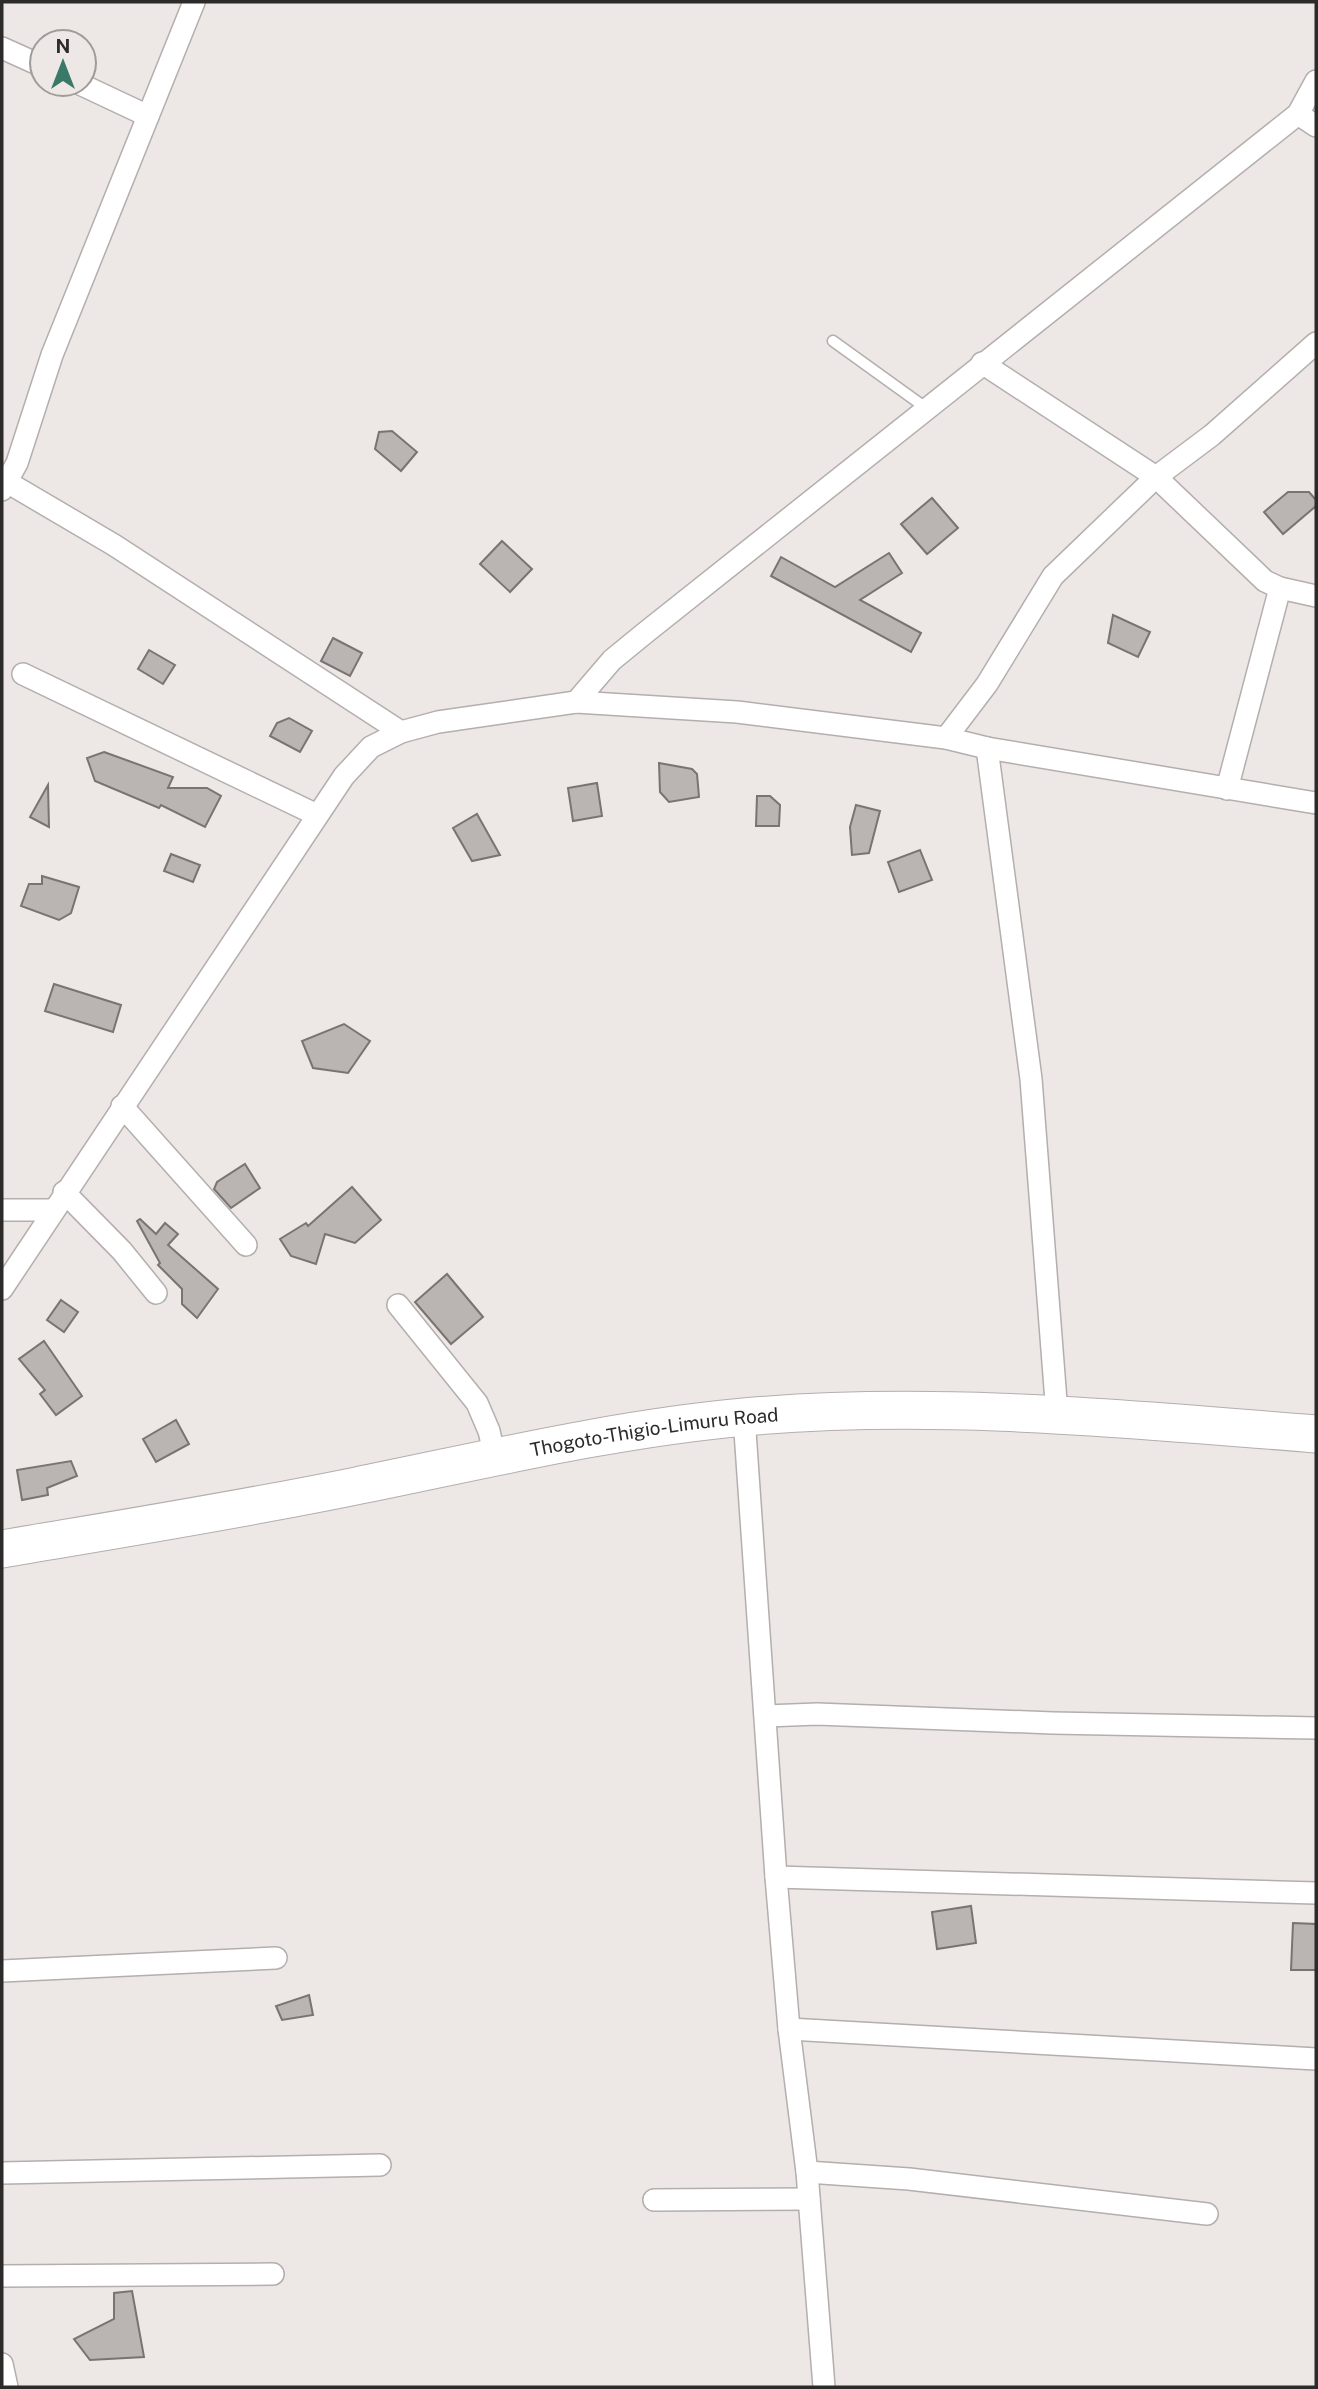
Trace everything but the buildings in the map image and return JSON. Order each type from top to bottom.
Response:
[{"type":"highway","name":"Thogoto-Thigio-Limuru Road","points":[[2,1549],[340,1489],[608,1433],[744,1417],[939,1410],[1057,1414],[1316,1433]]},
{"type":"street","points":[[194,2],[51,355],[18,463],[4,486],[114,545],[401,732]]},
{"type":"street","points":[[2,48],[28,60]]},
{"type":"street","points":[[576,702],[620,653],[1298,114],[1316,81]]},
{"type":"street","points":[[98,92],[148,116]]},
{"type":"street","points":[[1298,114],[1316,126]]},
{"type":"street","points":[[946,738],[987,684],[1053,576],[1156,477],[1212,435],[1316,343]]},
{"type":"street","points":[[982,363],[1156,477],[1261,577],[1280,589],[1316,596]]},
{"type":"street","points":[[1227,789],[1280,589]]},
{"type":"street","points":[[23,674],[317,816]]},
{"type":"street","points":[[2,1289],[64,1192],[344,776],[371,747],[401,732],[438,722],[576,702],[737,712],[946,738],[987,748],[1316,803]]},
{"type":"street","points":[[987,748],[1031,1079],[1057,1414]]},
{"type":"street","points":[[122,1106],[246,1245]]},
{"type":"street","points":[[64,1192],[122,1251],[156,1293]]},
{"type":"street","points":[[2,1210],[52,1210]]},
{"type":"street","points":[[398,1306],[477,1403],[489,1431],[495,1457]]},
{"type":"street","points":[[744,1417],[776,1877],[789,2029],[807,2172],[824,2387]]},
{"type":"street","points":[[766,1716],[817,1714],[1053,1723],[1316,1728]]},
{"type":"street","points":[[776,1877],[1316,1893]]},
{"type":"street","points":[[2,1971],[276,1958]]},
{"type":"street","points":[[789,2029],[1316,2059]]},
{"type":"street","points":[[2,2173],[380,2165]]},
{"type":"street","points":[[807,2172],[909,2179],[1207,2214]]},
{"type":"street","points":[[654,2200],[809,2199]]},
{"type":"street","points":[[2,2276],[273,2274]]},
{"type":"street","points":[[2,2364],[7,2387]]},
{"type":"lane","points":[[834,341],[926,408]]}]
